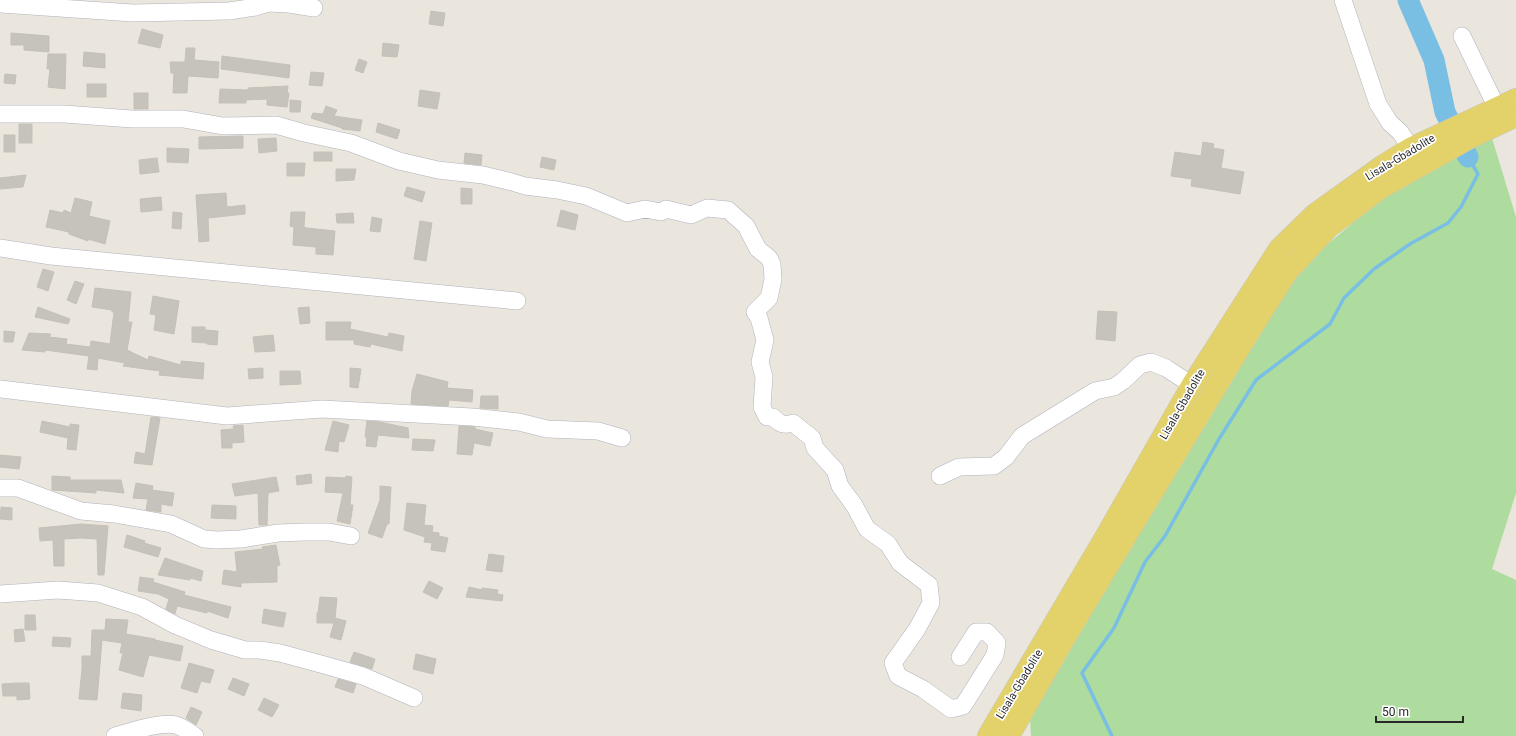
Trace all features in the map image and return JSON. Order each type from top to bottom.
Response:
[{"type":"main road","name":"Lisala-Gbadolite","points":[[1009,736],[1066,636],[1245,339],[1288,271],[1329,227],[1381,188],[1456,136],[1507,112],[1516,99]]},
{"type":"main road","name":"Lisala-Gbadolite","points":[[988,736],[1104,541],[1192,385],[1279,250],[1315,214],[1382,166],[1411,148],[1456,136]]},
{"type":"street","points":[[1343,0],[1378,104],[1390,123],[1400,132],[1411,148]]},
{"type":"street","points":[[0,4],[133,13],[229,11],[256,7],[269,3],[289,4],[314,8]]},
{"type":"street","points":[[1462,36],[1507,112]]},
{"type":"street","points":[[0,114],[64,114],[132,119],[183,119],[223,126],[276,125],[304,134],[351,143],[399,161],[438,170],[483,175],[525,186],[557,190],[586,196],[627,213],[645,209],[661,212],[666,209],[691,215],[707,208],[728,210],[746,226],[758,249],[769,258],[772,264],[773,279],[769,298],[755,312],[759,318],[765,340],[760,362],[764,377],[762,407],[767,417],[773,417],[779,423],[786,425],[793,423],[812,438],[815,448],[835,470],[840,486],[854,504],[867,529],[888,544],[900,563],[929,585],[931,604],[917,629],[893,663],[898,676],[923,689],[951,709],[963,706],[995,655],[997,643],[987,632],[976,632],[960,657]]},
{"type":"street","points":[[0,248],[51,256],[517,301]]},
{"type":"street","points":[[940,476],[959,467],[994,466],[1006,457],[1022,436],[1095,391],[1114,387],[1123,382],[1140,365],[1151,362],[1166,368],[1192,385]]},
{"type":"street","points":[[0,389],[227,416],[322,409],[472,417],[519,422],[547,429],[598,431],[622,438]]},
{"type":"street","points":[[0,488],[18,488],[81,511],[114,514],[171,524],[204,539],[241,539],[278,533],[305,532],[329,532],[351,536]]},
{"type":"street","points":[[0,594],[58,590],[98,593],[142,607],[175,625],[211,640],[245,650],[260,650],[280,653],[328,666],[363,676],[414,698]]},
{"type":"street","points":[[115,736],[148,727],[170,724],[178,726],[195,736]]},
{"type":"green space","points":[[1492,138],[1516,217],[1516,493],[1492,569],[1516,580],[1516,736],[1031,736],[1030,718],[1293,274],[1377,202],[1449,160]]},
{"type":"building","points":[[431,11],[445,13],[443,26],[429,24]]},
{"type":"building","points":[[142,29],[163,35],[160,48],[138,43]]},
{"type":"building","points":[[11,33],[49,36],[49,52],[24,50],[24,45],[11,45]]},
{"type":"building","points":[[383,43],[399,45],[397,57],[382,56]]},
{"type":"building","points":[[186,48],[195,48],[194,60],[219,62],[218,78],[188,76],[187,93],[173,93],[174,73],[171,73],[170,62],[185,62]]},
{"type":"building","points":[[84,52],[105,54],[105,68],[83,66]]},
{"type":"building","points":[[48,54],[66,54],[65,89],[48,87],[50,69],[47,69]]},
{"type":"building","points":[[222,56],[290,65],[289,78],[221,69]]},
{"type":"building","points":[[359,59],[367,62],[363,73],[355,70]]},
{"type":"building","points":[[311,72],[324,73],[322,86],[309,85]]},
{"type":"building","points":[[5,74],[16,75],[15,84],[4,83]]},
{"type":"building","points":[[87,84],[106,84],[106,97],[87,97]]},
{"type":"building","points":[[288,86],[287,93],[289,93],[287,107],[267,105],[267,99],[246,100],[246,103],[219,103],[220,89],[248,90],[248,88]]},
{"type":"building","points":[[420,90],[440,93],[437,109],[418,106]]},
{"type":"building","points":[[134,93],[148,93],[148,109],[134,109]]},
{"type":"building","points":[[290,100],[301,101],[300,112],[290,112]]},
{"type":"building","points":[[326,106],[337,110],[334,116],[362,120],[360,131],[342,129],[311,118],[313,113],[323,114]]},
{"type":"building","points":[[378,123],[400,130],[397,139],[376,132]]},
{"type":"building","points":[[19,124],[32,124],[32,143],[19,143]]},
{"type":"building","points":[[4,135],[15,135],[15,152],[4,152]]},
{"type":"building","points":[[243,136],[243,148],[199,149],[199,137]]},
{"type":"building","points":[[276,138],[277,151],[259,153],[258,139]]},
{"type":"building","points":[[1203,142],[1214,144],[1213,148],[1224,150],[1221,168],[1244,172],[1240,194],[1191,186],[1192,179],[1171,176],[1175,152],[1201,156]]},
{"type":"building","points":[[167,148],[189,149],[188,163],[167,162]]},
{"type":"building","points":[[314,152],[332,152],[332,161],[314,161]]},
{"type":"building","points":[[465,153],[482,155],[481,165],[464,163]]},
{"type":"building","points":[[542,157],[556,160],[554,170],[540,167]]},
{"type":"building","points":[[157,158],[159,172],[140,174],[139,160]]},
{"type":"building","points":[[287,163],[305,163],[304,176],[287,176]]},
{"type":"building","points":[[336,169],[356,169],[354,180],[336,181]]},
{"type":"building","points":[[26,175],[23,187],[0,189],[0,178]]},
{"type":"building","points":[[407,187],[425,192],[422,202],[404,196]]},
{"type":"building","points":[[461,188],[472,189],[472,204],[461,204]]},
{"type":"building","points":[[226,193],[227,207],[245,205],[245,214],[208,218],[209,241],[199,242],[196,195]]},
{"type":"building","points":[[161,197],[162,210],[141,212],[140,199]]},
{"type":"building","points":[[75,198],[92,202],[89,216],[110,221],[105,244],[88,239],[88,241],[69,234],[69,232],[46,227],[50,210],[63,213],[64,210],[71,213]]},
{"type":"building","points":[[561,210],[578,215],[575,230],[557,226]]},
{"type":"building","points":[[173,212],[182,213],[181,229],[172,228]]},
{"type":"building","points":[[291,212],[305,212],[304,227],[335,231],[333,255],[316,254],[316,247],[293,245],[294,227],[290,226]]},
{"type":"building","points":[[353,213],[354,223],[337,223],[336,214]]},
{"type":"building","points":[[372,217],[382,219],[380,232],[370,231]]},
{"type":"building","points":[[420,221],[432,223],[426,261],[414,259]]},
{"type":"building","points":[[43,269],[54,272],[48,291],[37,287]]},
{"type":"building","points":[[75,281],[84,284],[76,304],[67,300]]},
{"type":"building","points":[[95,288],[131,292],[128,322],[132,322],[127,350],[148,360],[149,356],[181,365],[181,361],[204,363],[203,379],[159,375],[160,371],[123,366],[125,363],[98,358],[97,370],[87,369],[89,356],[45,350],[45,352],[22,350],[29,333],[51,334],[49,337],[67,339],[66,344],[90,347],[91,341],[110,344],[114,312],[112,312],[112,310],[92,307]]},
{"type":"building","points":[[153,296],[179,301],[174,334],[154,330],[156,315],[150,314]]},
{"type":"building","points":[[38,307],[70,319],[68,324],[35,317]]},
{"type":"building","points":[[309,307],[310,323],[300,324],[298,308]]},
{"type":"building","points":[[1098,311],[1117,312],[1115,341],[1096,339]]},
{"type":"building","points":[[326,322],[351,322],[350,329],[388,337],[389,333],[404,336],[402,351],[371,344],[370,347],[354,344],[354,340],[326,340]]},
{"type":"building","points":[[192,327],[205,327],[205,330],[218,331],[217,345],[192,342]]},
{"type":"building","points":[[4,331],[15,332],[13,342],[4,342]]},
{"type":"building","points":[[273,335],[275,351],[255,352],[253,337]]},
{"type":"building","points":[[263,368],[263,378],[249,379],[248,369]]},
{"type":"building","points":[[350,368],[361,369],[358,388],[350,387]]},
{"type":"building","points":[[280,371],[300,371],[301,384],[280,385]]},
{"type":"building","points":[[417,374],[448,382],[447,388],[473,390],[472,402],[449,400],[448,406],[411,404],[412,391]]},
{"type":"building","points":[[481,396],[498,396],[498,409],[480,408]]},
{"type":"building","points":[[151,417],[160,418],[152,465],[134,463],[136,452],[145,454]]},
{"type":"building","points":[[42,421],[70,427],[70,424],[79,425],[76,450],[67,449],[68,438],[40,432]]},
{"type":"building","points":[[333,421],[349,425],[344,442],[339,441],[338,452],[325,450]]},
{"type":"building","points":[[367,421],[380,422],[408,428],[409,438],[378,435],[376,447],[366,446],[367,438],[365,437]]},
{"type":"building","points":[[243,425],[244,442],[232,443],[232,448],[222,448],[221,430],[234,429],[233,426]]},
{"type":"building","points":[[459,426],[475,427],[475,429],[493,433],[490,446],[474,443],[472,455],[457,454]]},
{"type":"building","points":[[413,439],[435,440],[433,451],[412,450]]},
{"type":"building","points":[[0,455],[21,457],[19,469],[0,467]]},
{"type":"building","points":[[311,474],[312,483],[297,485],[296,476]]},
{"type":"building","points":[[52,476],[70,477],[70,480],[121,480],[124,493],[96,490],[96,493],[52,490]]},
{"type":"building","points":[[346,476],[352,477],[350,505],[353,505],[350,524],[337,521],[343,493],[325,492],[326,477],[345,478]]},
{"type":"building","points":[[276,477],[279,491],[268,493],[267,525],[259,525],[258,493],[235,496],[232,484]]},
{"type":"building","points":[[136,483],[153,486],[152,490],[174,493],[172,506],[161,504],[161,512],[146,510],[148,499],[133,498]]},
{"type":"building","points":[[380,486],[391,487],[389,524],[387,524],[382,538],[368,533],[380,500]]},
{"type":"building","points":[[407,503],[426,505],[424,525],[433,526],[432,532],[439,533],[439,536],[448,538],[445,552],[431,550],[432,543],[424,542],[425,537],[404,530]]},
{"type":"building","points":[[212,505],[236,506],[236,519],[211,518]]},
{"type":"building","points":[[1,507],[12,508],[12,520],[0,519]]},
{"type":"building","points":[[81,524],[108,526],[104,575],[98,575],[97,539],[64,539],[64,566],[54,566],[53,540],[40,541],[39,528]]},
{"type":"building","points":[[127,535],[145,541],[144,543],[161,548],[158,557],[124,547]]},
{"type":"building","points":[[276,545],[280,565],[277,566],[277,582],[241,583],[241,587],[222,584],[224,570],[237,572],[235,552],[263,549],[262,547]]},
{"type":"building","points":[[489,554],[504,556],[502,572],[486,570]]},
{"type":"building","points":[[165,558],[203,571],[201,581],[190,578],[190,580],[158,575]]},
{"type":"building","points":[[140,577],[154,579],[153,582],[185,592],[184,595],[231,607],[228,618],[207,611],[207,613],[177,606],[175,614],[166,609],[169,599],[158,594],[138,591]]},
{"type":"building","points":[[429,581],[443,588],[437,599],[423,592]]},
{"type":"building","points":[[469,587],[482,590],[482,588],[498,590],[497,594],[503,595],[502,601],[466,597]]},
{"type":"building","points":[[320,597],[337,598],[335,618],[346,621],[341,640],[330,637],[334,623],[317,623]]},
{"type":"building","points":[[264,609],[286,613],[283,627],[262,623]]},
{"type":"building","points":[[25,615],[35,615],[36,630],[25,630]]},
{"type":"building","points":[[106,619],[128,620],[126,634],[183,646],[180,661],[149,655],[143,677],[119,670],[123,653],[120,653],[122,643],[102,640],[97,700],[79,699],[82,656],[91,656],[92,630],[105,630]]},
{"type":"building","points":[[23,629],[25,641],[15,642],[14,630]]},
{"type":"building","points":[[53,637],[71,638],[70,647],[52,646]]},
{"type":"building","points":[[354,652],[375,659],[372,669],[350,662]]},
{"type":"building","points":[[416,654],[436,659],[433,674],[413,669]]},
{"type":"building","points":[[189,663],[214,670],[210,683],[201,681],[197,693],[181,688]]},
{"type":"building","points":[[233,678],[249,684],[244,696],[228,689]]},
{"type":"building","points":[[338,679],[356,684],[353,693],[335,687]]},
{"type":"building","points":[[29,683],[30,699],[17,700],[17,696],[3,696],[2,684]]},
{"type":"building","points":[[123,693],[142,695],[141,711],[121,708]]},
{"type":"building","points":[[264,698],[279,705],[272,717],[258,710]]},
{"type":"building","points":[[191,707],[202,712],[196,725],[186,718]]},
{"type":"waterway","points":[[1408,0],[1434,60],[1445,112],[1468,157]]},
{"type":"waterway","points":[[1112,736],[1082,673],[1114,628],[1145,562],[1165,536],[1219,439],[1256,380],[1330,324],[1344,298],[1374,269],[1410,244],[1448,223],[1461,207],[1478,174],[1468,157]]}]
